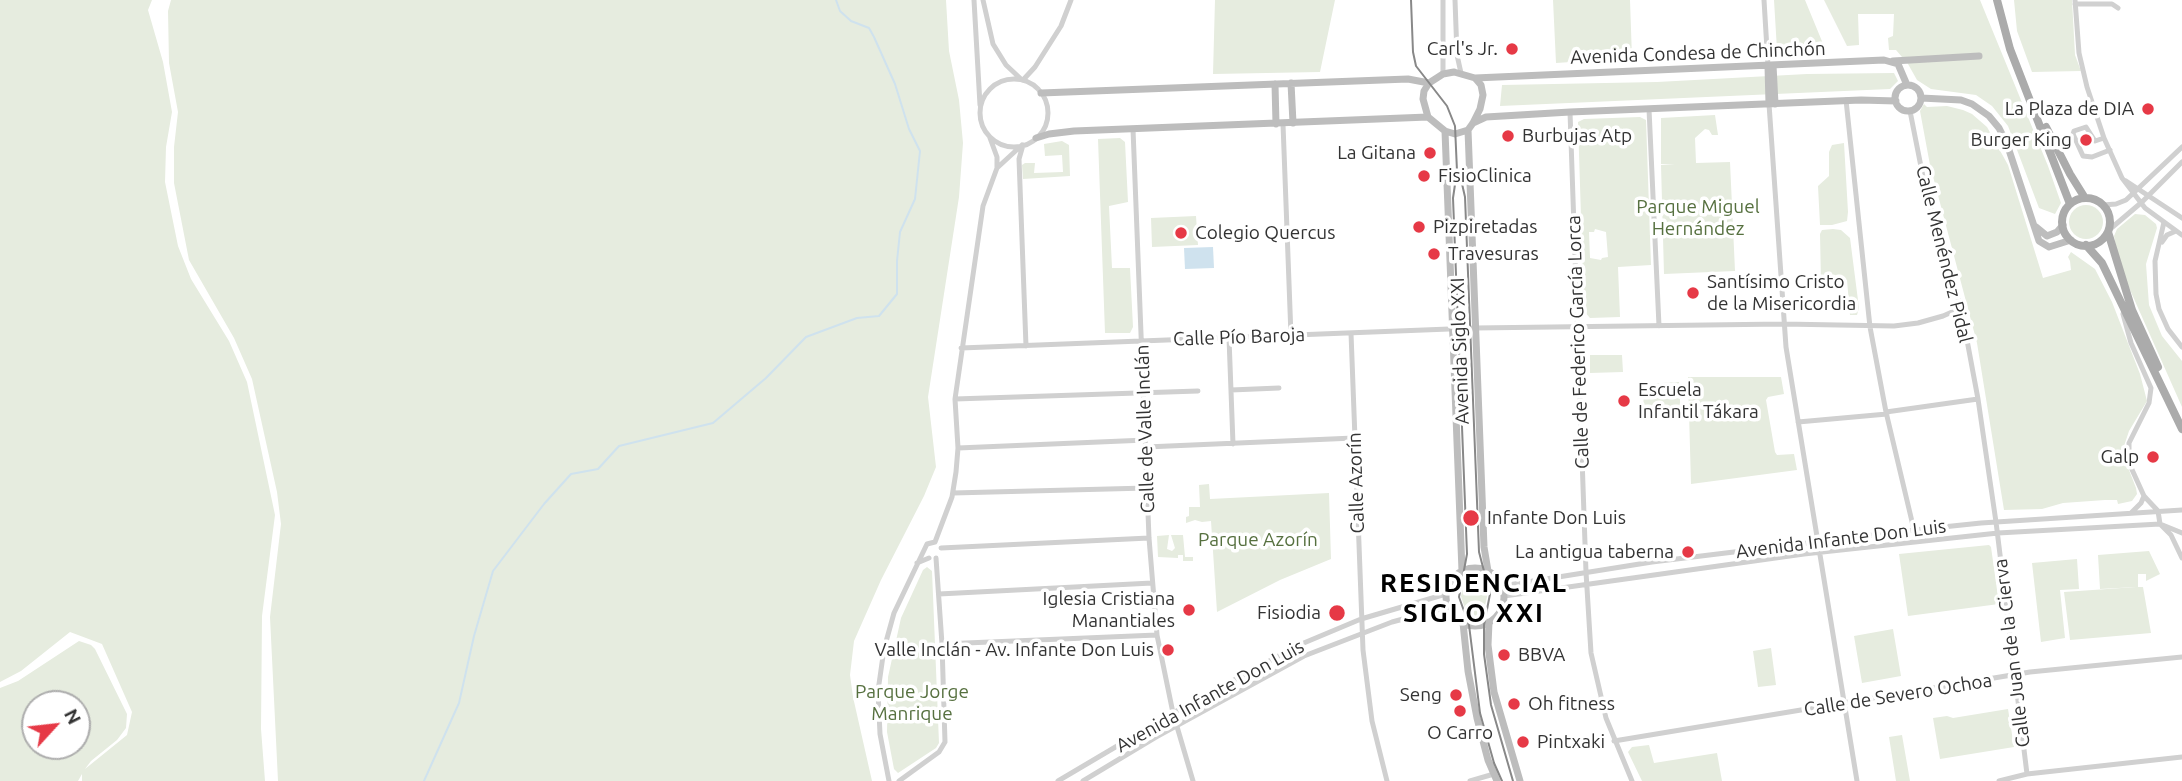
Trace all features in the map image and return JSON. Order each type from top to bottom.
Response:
[{"type":"main road","points":[[1997,0],[2010,49],[2070,204]]},
{"type":"main road","points":[[2024,84],[2084,198]]},
{"type":"main road","points":[[2182,423],[2132,310],[2108,231],[2110,219],[2103,205],[2084,198],[2070,204],[2064,213],[2063,225],[2071,240],[2086,245],[2102,263],[2182,429]]},
{"type":"main road","points":[[2086,245],[2101,240],[2108,231]]},
{"type":"street","points":[[935,542],[953,493],[958,448],[955,399],[961,348],[983,206],[997,168],[997,157],[982,122],[980,109],[974,0]]},
{"type":"street","points":[[983,0],[990,34],[999,55],[1022,80],[1035,86],[1047,106],[1047,118],[1036,138]]},
{"type":"street","points":[[980,109],[984,97],[992,87],[1003,80],[1022,80],[1035,67],[1061,26],[1071,0]]},
{"type":"street","points":[[1443,0],[1443,74]]},
{"type":"street","points":[[1455,0],[1457,55],[1461,73]]},
{"type":"street","points":[[1764,0],[1770,66],[1783,324],[1857,781]]},
{"type":"street","points":[[2118,8],[2112,5],[2075,2],[2079,53],[2087,87],[2104,138],[2122,178],[2126,200]]},
{"type":"street","name":"Avenida Condesa de Chinchón","points":[[1475,78],[1979,56]]},
{"type":"street","points":[[1893,61],[1903,71],[1907,85]]},
{"type":"street","points":[[1035,67],[1035,86]]},
{"type":"street","points":[[1471,127],[1480,109],[1483,95],[1481,85],[1475,78],[1461,73],[1443,74],[1429,83],[1424,90],[1423,99],[1428,117],[1445,131],[1455,134],[1471,127],[1486,117],[1846,100],[1896,101]]},
{"type":"street","points":[[1041,93],[1408,79],[1429,83]]},
{"type":"street","points":[[1291,83],[1293,123]]},
{"type":"street","points":[[1275,84],[1280,124],[1291,336]]},
{"type":"street","points":[[1907,85],[1919,90],[1921,98],[1919,106],[1910,111],[1902,110],[1896,101],[1898,91],[1907,85]]},
{"type":"street","points":[[1921,98],[1961,100],[1989,116],[2007,144],[2039,241],[2049,247],[2071,240]]},
{"type":"street","points":[[1846,100],[1870,327],[1914,530]]},
{"type":"street","points":[[1649,109],[1659,326]]},
{"type":"street","name":"Calle Menéndez Pidal","points":[[1910,111],[1926,192],[1961,308],[1996,522]]},
{"type":"street","name":"Calle de Federico García Lorca","points":[[1570,112],[1586,584],[1591,653],[1596,684],[1614,741],[1632,781]]},
{"type":"street","points":[[997,168],[1023,145],[1036,138],[1074,131],[1428,117]]},
{"type":"street","name":"Avenida Siglo XXI","points":[[1471,127],[1475,328],[1484,547],[1488,571]]},
{"type":"street","points":[[2104,138],[2095,141],[2086,127],[2074,131],[2073,134],[2083,156],[2092,157],[2110,150]]},
{"type":"street","name":"Calle de Valle Inclán","points":[[1133,130],[1152,583],[1157,635],[1177,726],[1193,781]]},
{"type":"street","name":"Avenida Siglo XXI","points":[[1445,131],[1462,571]]},
{"type":"street","points":[[987,133],[1007,145],[1023,145]]},
{"type":"street","points":[[1023,145],[1019,159],[1026,346]]},
{"type":"street","points":[[2103,205],[2126,200],[2182,147]]},
{"type":"street","points":[[2108,231],[2182,162]]},
{"type":"street","points":[[2122,178],[2182,218]]},
{"type":"street","points":[[2122,178],[2146,208],[2179,233]]},
{"type":"street","points":[[2164,222],[2155,261],[2155,294],[2168,329],[2182,347]]},
{"type":"street","points":[[2035,227],[2047,236],[2057,232],[2063,225]]},
{"type":"street","points":[[2160,244],[2167,235],[2179,233]]},
{"type":"street","points":[[2117,295],[2132,343],[2151,388],[2149,403],[2132,432],[2129,463],[2144,496],[2158,511],[2160,524],[2171,535],[2182,558]]},
{"type":"street","name":"Calle Pío Baroja","points":[[961,348],[1475,328],[1783,324],[1870,327],[1919,323],[1961,308]]},
{"type":"street","name":"Calle Azorín","points":[[1351,333],[1362,633],[1372,721],[1387,781]]},
{"type":"street","points":[[1229,338],[1233,443]]},
{"type":"street","points":[[1231,390],[1279,388]]},
{"type":"street","points":[[955,399],[1198,391]]},
{"type":"street","points":[[1798,422],[1887,413],[1978,399]]},
{"type":"street","points":[[958,448],[1354,438]]},
{"type":"street","points":[[953,493],[1147,488]]},
{"type":"street","points":[[2131,513],[2144,496]]},
{"type":"street","name":"Avenida Infante Don Luis","points":[[1502,586],[1586,572],[1914,530],[2182,510]]},
{"type":"street","name":"Calle Juan de la Cierva","points":[[1996,522],[2027,774]]},
{"type":"street","name":"Avenida Infante Don Luis","points":[[1504,596],[1821,552],[1998,533],[2160,524],[2182,533]]},
{"type":"street","points":[[935,542],[941,548],[1149,538]]},
{"type":"street","points":[[889,781],[880,734],[878,691],[884,649],[894,613],[917,563],[927,544],[935,542]]},
{"type":"street","points":[[917,563],[941,553],[941,548]]},
{"type":"street","points":[[899,781],[943,747],[939,594],[933,558],[926,549]]},
{"type":"street","points":[[1474,568],[1488,571],[1502,586],[1504,596],[1500,612],[1489,622],[1477,626],[1463,623],[1448,607],[1446,594],[1451,580],[1462,571],[1474,568]]},
{"type":"street","points":[[939,594],[1152,583]]},
{"type":"street","name":"Avenida Infante Don Luis","points":[[1058,781],[1174,713],[1299,645],[1361,619],[1446,594]]},
{"type":"street","name":"Avenida Infante Don Luis","points":[[1083,781],[1304,656],[1392,622],[1448,607]]},
{"type":"street","points":[[1489,622],[1488,645],[1494,692],[1520,781]]},
{"type":"street","points":[[1463,623],[1477,718],[1495,778],[1470,781]]},
{"type":"street","points":[[942,644],[1157,635]]},
{"type":"street","name":"Calle de Severo Ochoa","points":[[1614,741],[2016,675],[2182,657]]},
{"type":"street","points":[[1999,781],[2027,774],[2182,757]]},
{"type":"green space","points":[[0,0],[152,0],[148,10],[163,62],[172,112],[166,147],[165,182],[178,246],[191,279],[229,341],[247,382],[275,515],[262,616],[261,729],[265,781],[82,781],[82,774],[78,781],[0,781],[0,688],[18,681],[79,641],[95,649],[127,714],[126,728],[117,740],[85,769],[127,735],[132,712],[102,644],[70,632],[21,671],[0,682]]},
{"type":"green space","points":[[171,0],[946,0],[949,51],[959,100],[963,143],[959,197],[928,397],[936,467],[854,641],[850,675],[872,781],[278,781],[270,617],[281,524],[277,492],[252,379],[234,338],[189,260],[174,183],[178,112],[169,63],[168,11]]},
{"type":"green space","points":[[1215,0],[1335,0],[1320,72],[1213,74]]},
{"type":"green space","points":[[1553,0],[1630,0],[1632,58],[1556,63]]},
{"type":"green space","points":[[1774,0],[1805,0],[1826,51],[1780,53],[1777,50]]},
{"type":"green space","points":[[1824,0],[1980,0],[2061,203],[2055,214],[2039,208],[2008,126],[1992,106],[1976,95],[1931,89],[1917,80],[1896,50],[1889,50],[1888,38],[1893,36],[1894,14],[1858,14],[1859,45],[1847,46]]},
{"type":"green space","points":[[2014,0],[2072,0],[2075,55],[2081,71],[2032,72],[2017,31]]},
{"type":"green space","points":[[1894,73],[1898,81],[1890,89],[1500,106],[1502,85]]},
{"type":"green space","points":[[1924,104],[1927,107],[1947,106],[1963,110],[1987,127],[2008,165],[2043,278],[2071,270],[2068,257],[2071,252],[2095,269],[2112,302],[2140,374],[2147,401],[2129,431],[2122,452],[2136,488],[2137,494],[2132,501],[2118,504],[2117,500],[2105,500],[2063,503],[2042,509],[2004,510],[1977,343],[1930,165],[1920,111]]},
{"type":"green space","name":"Parque Miguel Hernández","points":[[1715,115],[1718,135],[1712,135],[1705,129],[1695,138],[1696,163],[1730,162],[1735,271],[1664,274],[1661,165],[1675,164],[1661,164],[1661,118]]},
{"type":"green space","points":[[1640,117],[1646,120],[1651,265],[1618,267],[1620,317],[1590,318],[1584,311],[1578,122],[1584,119]],"holes":[[[1595,229],[1606,232],[1608,257],[1601,260],[1590,258],[1589,232],[1594,232]]]},
{"type":"green space","points":[[1120,138],[1125,142],[1128,202],[1109,206],[1112,268],[1130,268],[1133,327],[1130,333],[1105,333],[1098,139]]},
{"type":"green space","points":[[1062,141],[1069,145],[1070,176],[1023,179],[1022,165],[1025,163],[1035,163],[1034,173],[1063,172],[1062,155],[1045,156],[1044,144]]},
{"type":"green space","points":[[1844,143],[1847,221],[1820,225],[1818,186],[1829,176],[1829,152],[1832,145]]},
{"type":"green space","points":[[2086,205],[2098,210],[2103,222],[2098,234],[2086,239],[2074,234],[2069,222],[2074,210]]},
{"type":"green space","points":[[2135,214],[2145,215],[2157,228],[2146,264],[2149,305],[2162,336],[2182,361],[2182,407],[2123,274],[2117,252],[2114,236],[2117,229]]},
{"type":"green space","points":[[1196,216],[1198,245],[1152,247],[1151,218]]},
{"type":"green space","points":[[1822,230],[1841,230],[1850,238],[1859,308],[1857,315],[1850,315],[1847,280],[1821,283],[1820,234]]},
{"type":"green space","points":[[1590,355],[1622,355],[1623,372],[1590,373]]},
{"type":"green space","points":[[1688,377],[1781,377],[1784,394],[1768,397],[1766,400],[1775,452],[1777,455],[1794,454],[1797,470],[1691,484]]},
{"type":"green space","points":[[1679,382],[1681,418],[1644,419],[1643,384]]},
{"type":"green space","name":"Parque Azorín","points":[[1209,484],[1210,499],[1329,493],[1331,559],[1280,580],[1217,612],[1211,521],[1195,520],[1186,523],[1189,507],[1200,507],[1199,485]]},
{"type":"green space","points":[[1169,535],[1167,549],[1172,551],[1175,548],[1171,535],[1183,535],[1185,557],[1193,557],[1193,561],[1183,561],[1183,555],[1178,555],[1178,558],[1158,557],[1157,536]]},
{"type":"green space","points":[[1989,545],[1999,604],[1908,616],[1899,554]]},
{"type":"green space","points":[[2149,551],[2160,574],[2146,581],[2146,574],[2138,574],[2138,587],[2143,587],[2151,633],[2070,640],[2064,592],[2136,587],[2100,589],[2098,555]]},
{"type":"green space","points":[[2077,559],[2079,589],[2060,590],[2065,638],[2041,642],[2032,563]]},
{"type":"green space","name":"Parque Jorge Manrique","points":[[927,567],[932,571],[939,743],[936,748],[898,773],[894,769],[887,732],[888,677],[901,618],[923,570]]},
{"type":"green space","points":[[1481,573],[1488,593],[1482,618],[1478,619],[1468,619],[1461,596],[1466,574]]},
{"type":"green space","points":[[1893,629],[1901,676],[1862,683],[1854,636]]},
{"type":"green space","points":[[1771,648],[1776,685],[1758,687],[1753,651]]},
{"type":"green space","points":[[2008,709],[2014,747],[1940,759],[1933,718],[1953,718]]},
{"type":"green space","points":[[1902,735],[1910,781],[1896,781],[1889,737]]},
{"type":"green space","points":[[1649,745],[1654,763],[1717,753],[1722,781],[1642,781],[1628,752],[1632,747]]},
{"type":"water","points":[[1213,247],[1214,268],[1185,269],[1184,248]]},
{"type":"waterway","points":[[424,781],[459,703],[474,636],[493,571],[544,504],[571,474],[598,469],[619,446],[713,423],[766,378],[806,337],[857,318],[879,316],[897,294],[900,232],[915,199],[920,151],[909,129],[895,84],[869,28],[851,21],[840,11],[836,0]]},
{"type":"tram line","points":[[1411,0],[1416,66],[1447,106],[1455,126],[1457,171],[1453,198],[1467,554],[1459,597],[1469,625],[1480,713],[1502,781]]},
{"type":"tram line","points":[[1460,175],[1465,197],[1479,552],[1490,594],[1484,625],[1484,654],[1491,705],[1513,781]]},
{"type":"place","name":"Carl's Jr.","points":[[1512,49]]},
{"type":"place","name":"La Plaza de DIA","points":[[2148,109]]},
{"type":"place","name":"Burbujas Atp","points":[[1508,136]]},
{"type":"place","name":"Burger King","points":[[2086,140]]},
{"type":"place","name":"La Gitana","points":[[1430,153]]},
{"type":"place","name":"FisioClinica","points":[[1424,176]]},
{"type":"place","name":"Pizpiretadas","points":[[1419,227]]},
{"type":"place","name":"Colegio Quercus","points":[[1181,233]]},
{"type":"place","name":"Travesuras","points":[[1434,254]]},
{"type":"place","name":"Santísimo Cristo de la Misericordia","points":[[1693,293]]},
{"type":"place","name":"Escuela Infantil Tákara","points":[[1624,401]]},
{"type":"place","name":"Galp","points":[[2153,457]]},
{"type":"place","name":"Infante Don Luis","points":[[1471,518]]},
{"type":"place","name":"La antigua taberna","points":[[1688,552]]},
{"type":"place","name":"Iglesia Cristiana Manantiales","points":[[1189,610]]},
{"type":"place","name":"Fisiodia","points":[[1337,613]]},
{"type":"place","name":"Valle Inclán - Av. Infante Don Luis","points":[[1168,650]]},
{"type":"place","name":"BBVA","points":[[1504,655]]},
{"type":"place","name":"Seng","points":[[1456,695]]},
{"type":"place","name":"Oh fitness","points":[[1514,704]]},
{"type":"place","name":"O Carro","points":[[1460,711]]},
{"type":"place","name":"Pintxaki","points":[[1523,742]]},
{"type":"district","name":"RESIDENCIAL SIGLO XXI","points":[[1474,598]]}]
